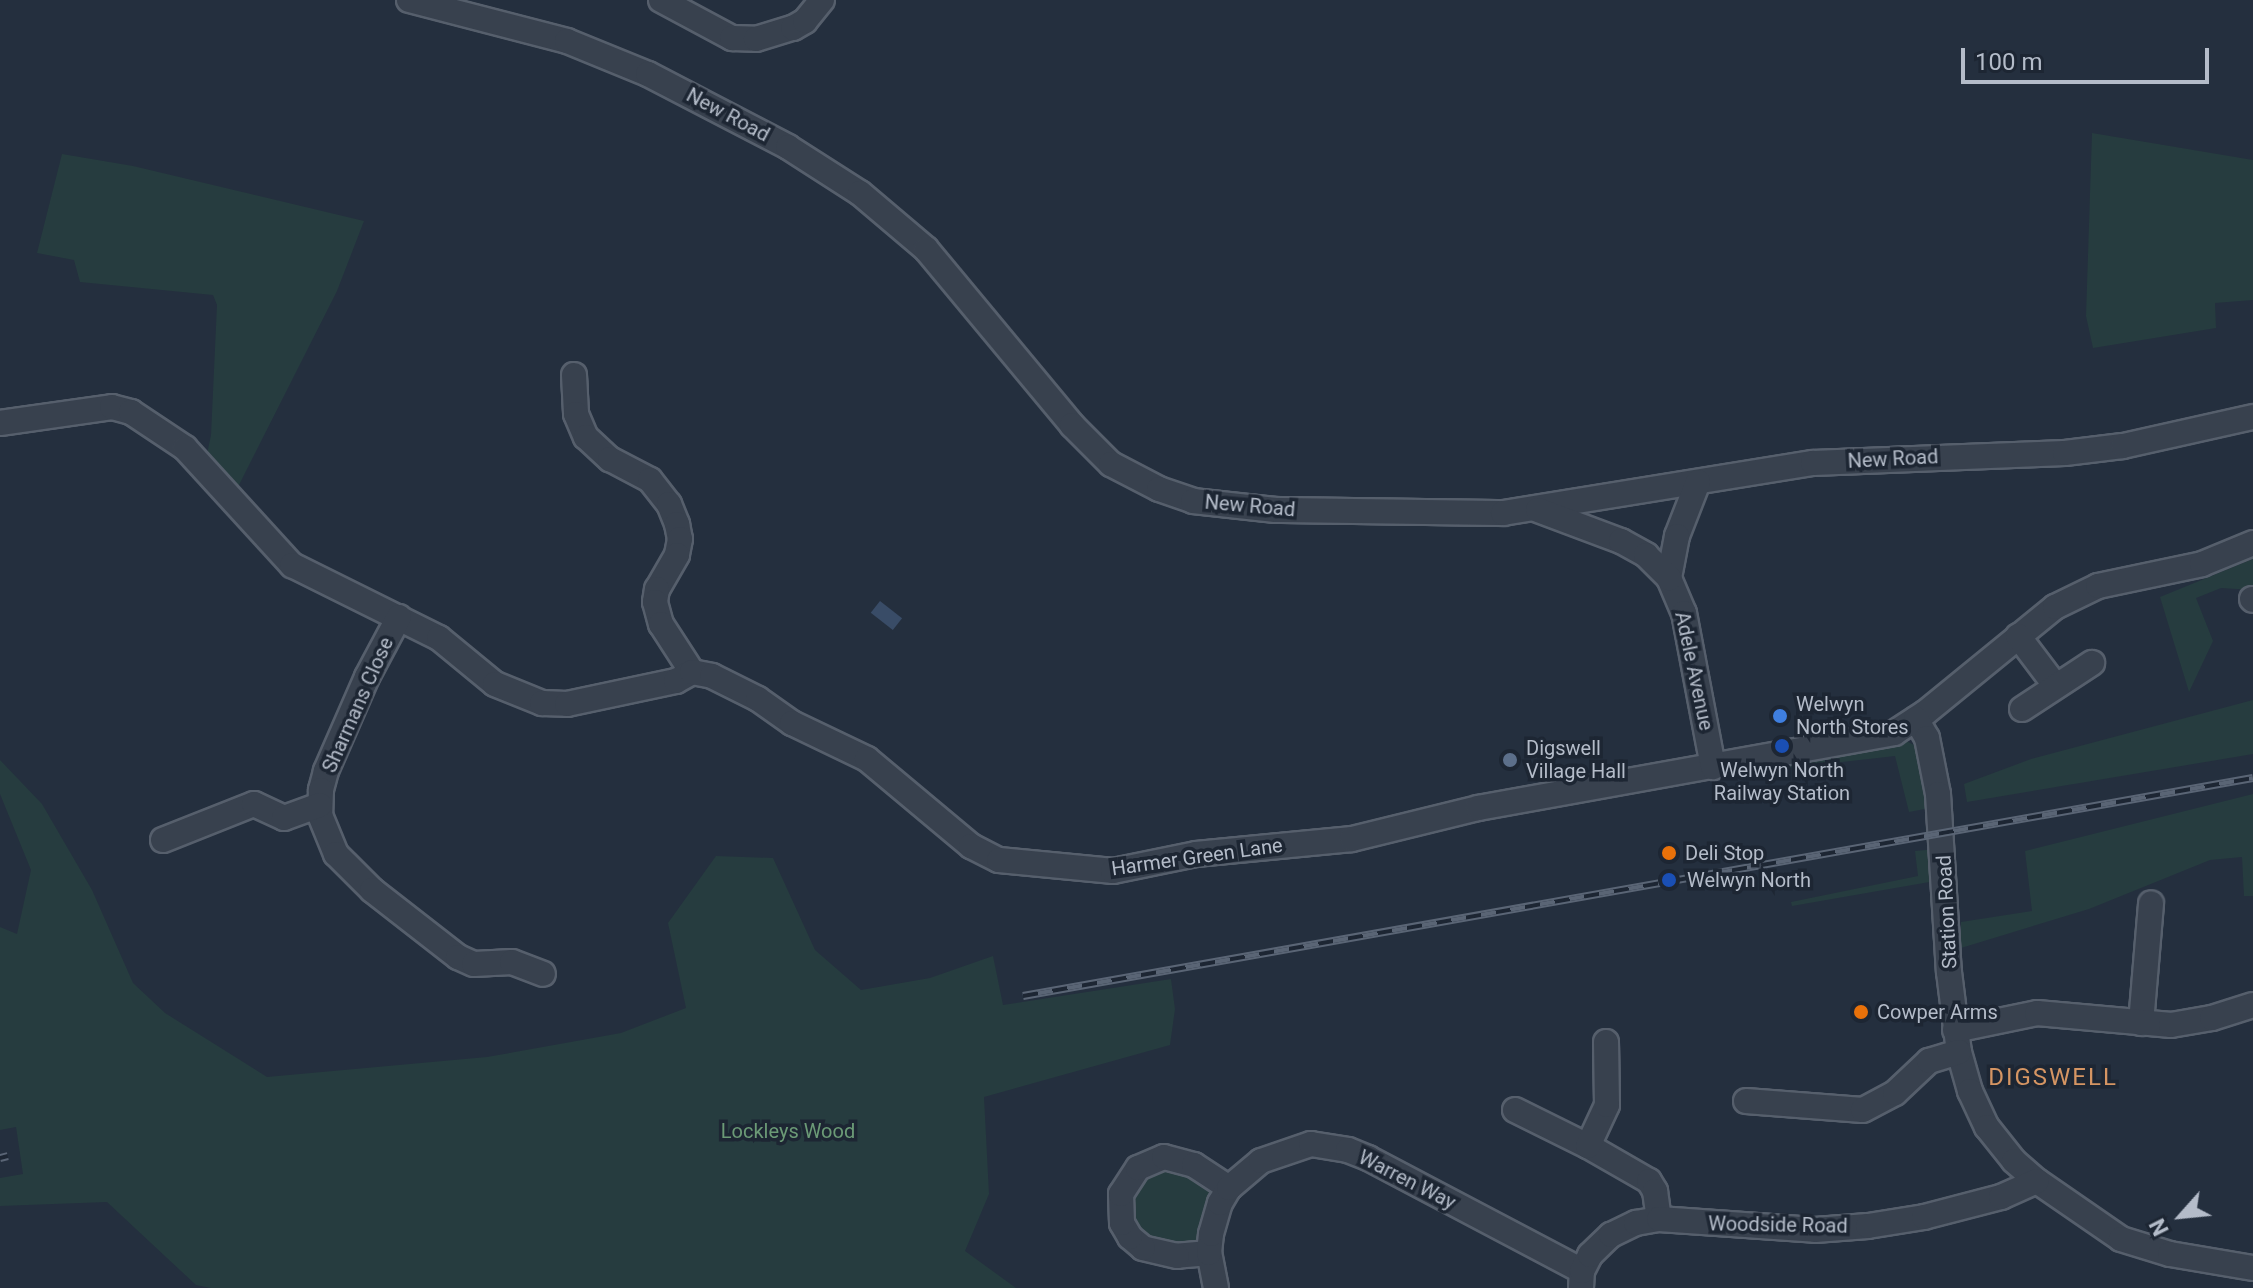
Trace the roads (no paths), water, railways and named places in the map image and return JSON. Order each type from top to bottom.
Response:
[{"type":"street","name":"New Road","points":[[409,0],[455,5],[567,41],[648,74],[788,147],[860,193],[926,249],[1072,425],[1111,464],[1159,489],[1193,501],[1276,510],[1503,513],[1813,463],[2065,453],[2123,446],[2253,417]]},
{"type":"street","points":[[661,0],[732,38],[756,39],[793,28],[822,0]]},
{"type":"street","points":[[0,423],[112,407],[131,412],[185,448],[292,565],[317,581],[439,638],[495,684],[542,703],[599,699],[676,681],[692,672],[661,624],[655,602],[657,589],[677,555],[680,539],[677,524],[669,504],[650,480],[610,459],[586,437],[576,414],[574,375]]},
{"type":"street","points":[[1669,578],[1677,536],[1698,482]]},
{"type":"street","name":"Adele Avenue","points":[[1535,509],[1621,541],[1646,555],[1669,578],[1684,613],[1713,767]]},
{"type":"street","name":"Harmer Green Lane","points":[[692,672],[734,685],[792,723],[867,759],[971,846],[999,860],[1113,871],[1196,854],[1352,839],[1478,808],[1894,733],[1916,719],[2055,607],[2098,586],[2202,564],[2253,543]]},
{"type":"street","name":"Sharmans Close","points":[[399,617],[367,677],[326,771],[320,815],[336,854],[396,910],[461,958],[474,964],[512,962],[543,974]]},
{"type":"street","points":[[2018,636],[2055,685]]},
{"type":"street","points":[[2022,709],[2092,663]]},
{"type":"street","name":"Station Road","points":[[1916,719],[1927,738],[1938,794],[1957,1041],[1970,1091],[1987,1127],[2007,1153],[2037,1181],[2121,1239],[2170,1254],[2253,1268]]},
{"type":"street","points":[[163,840],[254,804],[284,818],[320,805]]},
{"type":"street","points":[[2141,1023],[2151,903]]},
{"type":"street","points":[[1746,1101],[1863,1110],[1895,1093],[1929,1061],[1957,1041],[2037,1013],[2171,1025],[2253,1005]]},
{"type":"street","points":[[1588,1146],[1607,1105],[1606,1042]]},
{"type":"street","points":[[1515,1110],[1649,1181],[1655,1191],[1659,1219]]},
{"type":"street","name":"Warren Way","points":[[1216,1288],[1209,1253],[1214,1219],[1229,1188],[1261,1161],[1311,1144],[1348,1150],[1582,1280]]},
{"type":"street","points":[[1209,1253],[1177,1256],[1143,1248],[1122,1223],[1121,1194],[1138,1168],[1164,1157],[1194,1165],[1229,1188]]},
{"type":"street","name":"Woodside Road","points":[[1582,1280],[1590,1255],[1611,1235],[1636,1223],[1659,1219],[1759,1229],[1815,1230],[1868,1226],[1924,1217],[1986,1201],[2037,1181]]},
{"type":"water","points":[[880,601],[902,618],[893,630],[871,613]]},
{"type":"railway","points":[[1023,996],[2253,778]]},
{"type":"railway","points":[[0,1158],[8,1156]]},
{"type":"place","name":"Welwyn North Stores","points":[[1780,716]]},
{"type":"place","name":"Welwyn North Railway Station","points":[[1782,746]]},
{"type":"place","name":"Digswell Village Hall","points":[[1510,760]]},
{"type":"place","name":"Deli Stop","points":[[1669,853]]},
{"type":"place","name":"Welwyn North","points":[[1669,880]]},
{"type":"place","name":"Cowper Arms","points":[[1861,1012]]},
{"type":"district","name":"DIGSWELL","points":[[2053,1078]]},
{"type":"park label","name":"Lockleys Wood","points":[[788,1131]]}]
